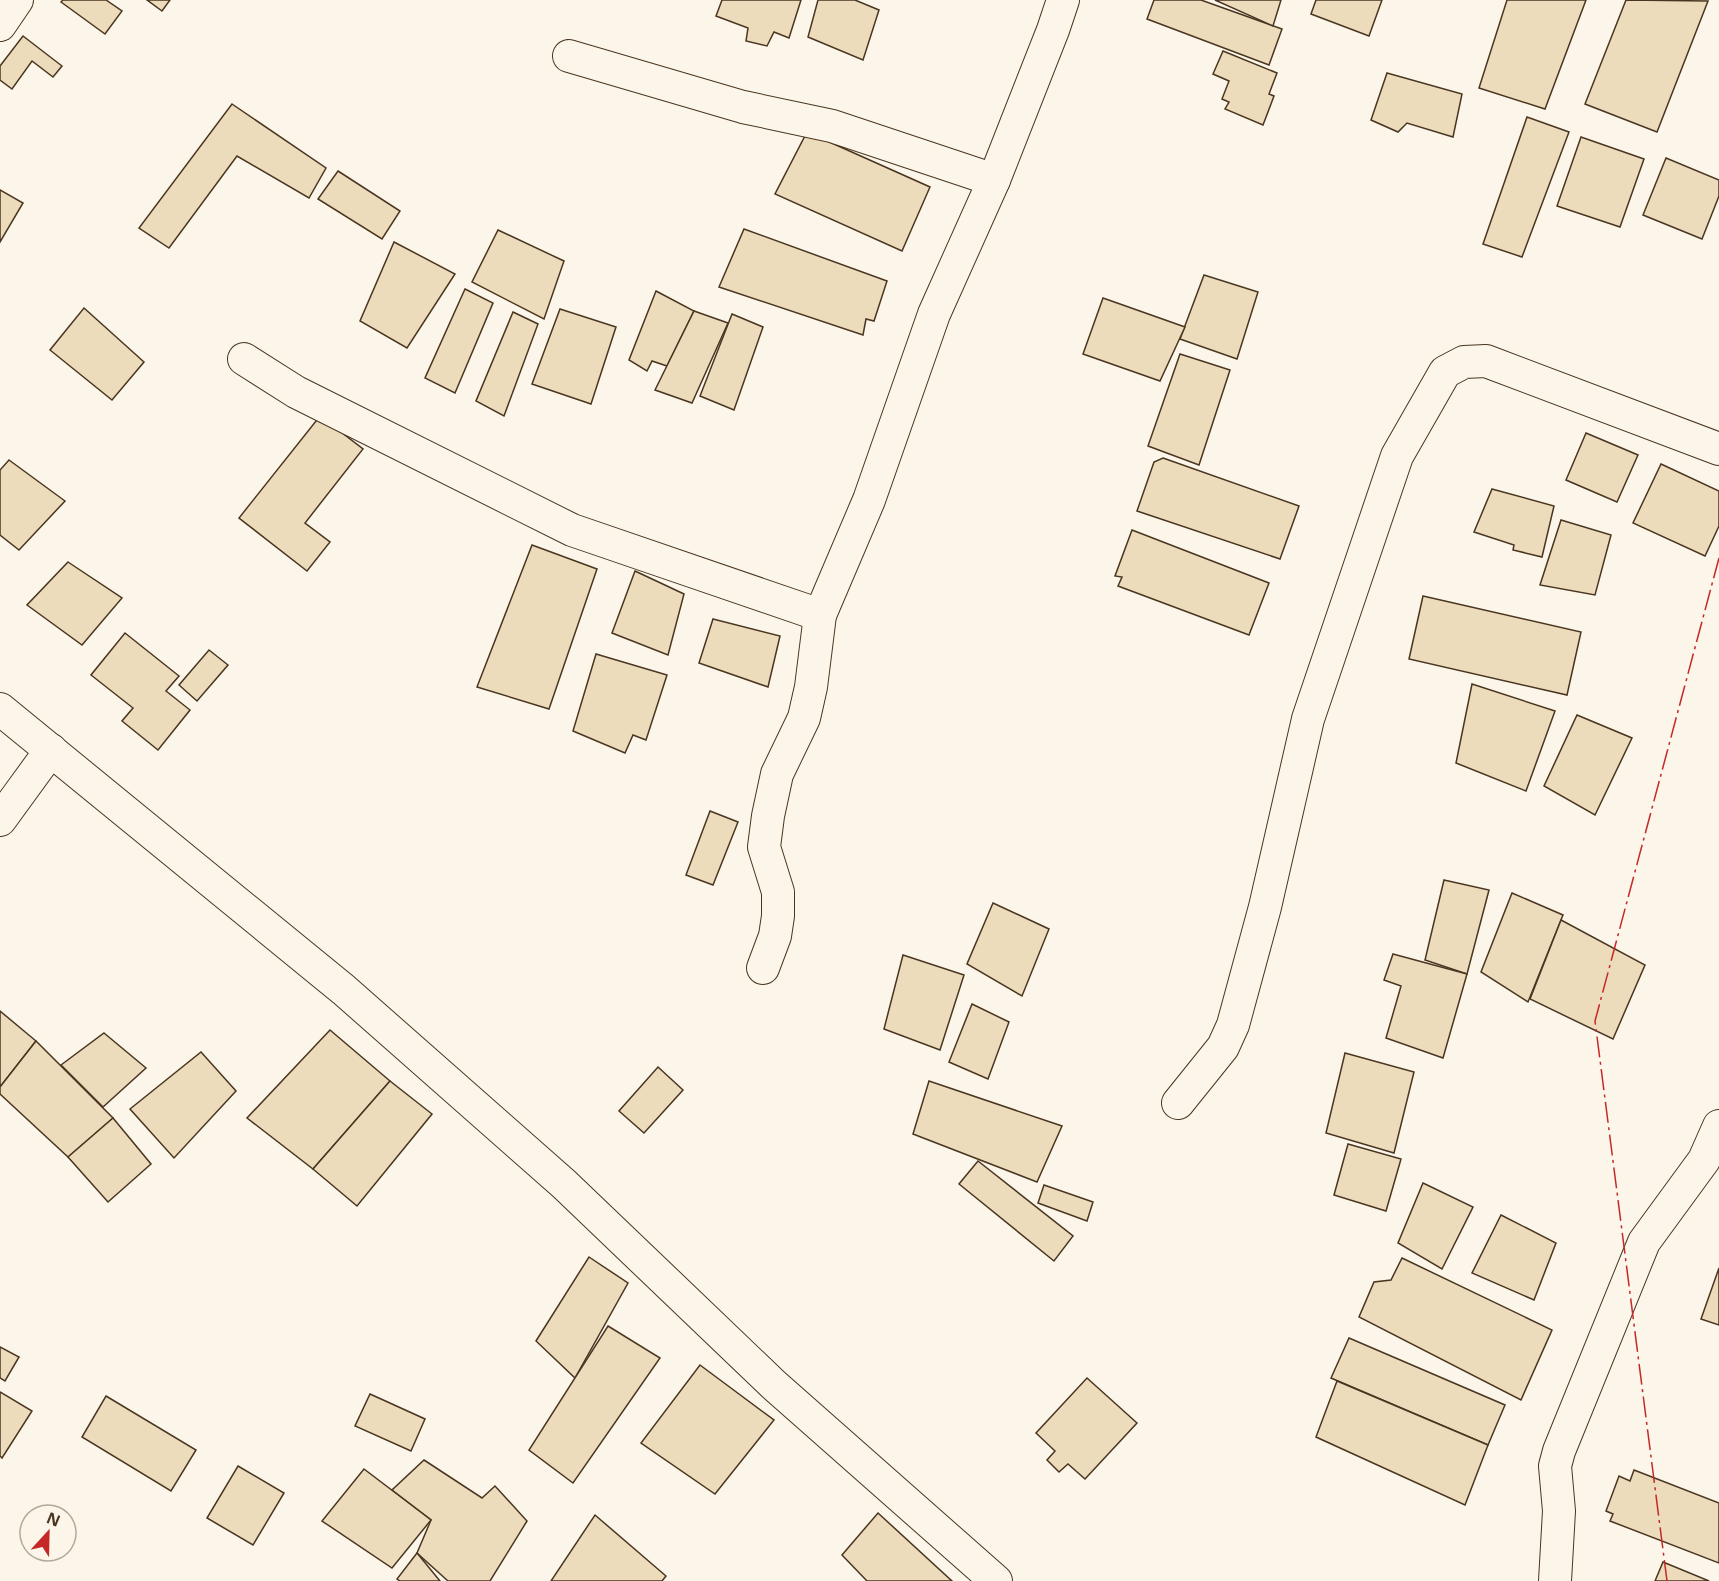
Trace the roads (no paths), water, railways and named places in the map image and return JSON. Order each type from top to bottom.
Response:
[{"type":"street","points":[[0,25],[17,0]]},
{"type":"street","points":[[763,968],[776,936],[778,916],[778,892],[764,847],[768,816],[777,774],[804,718],[811,687],[820,615],[869,500],[934,314],[994,180],[1063,0]]},
{"type":"street","points":[[569,56],[743,106],[832,126],[994,180]]},
{"type":"street","points":[[244,359],[296,392],[572,530],[820,615]]},
{"type":"street","points":[[1178,1102],[1223,1047],[1233,1025],[1265,908],[1308,719],[1397,456],[1445,372],[1464,362],[1486,361],[1719,449]]},
{"type":"street","points":[[0,709],[353,997],[564,1184],[774,1385],[996,1581]]},
{"type":"street","points":[[0,820],[51,750]]},
{"type":"street","points":[[1554,1581],[1559,1511],[1555,1466],[1559,1451],[1644,1242],[1704,1160],[1719,1125]]}]
